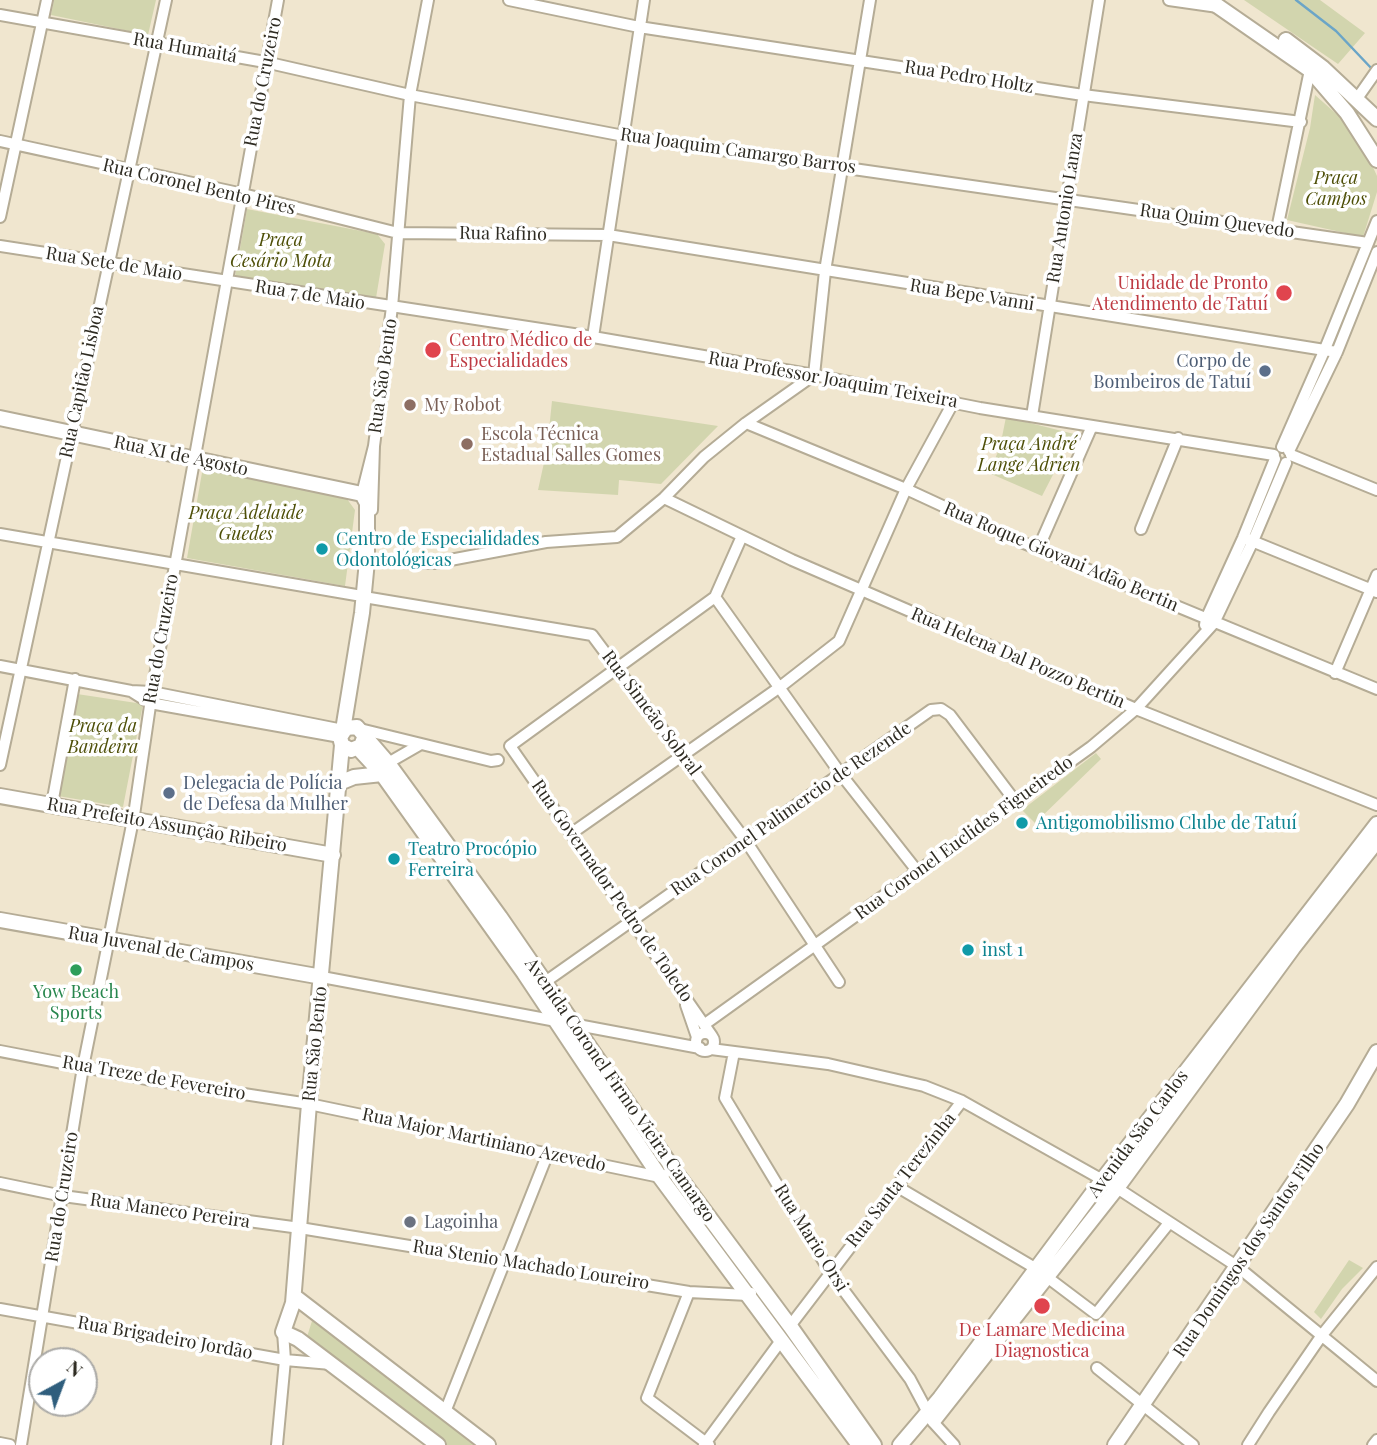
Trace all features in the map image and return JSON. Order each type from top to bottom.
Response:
[{"type":"main road","points":[[1218,2],[1310,70],[1355,125],[1377,160]]},
{"type":"main road","points":[[1218,2],[1309,56],[1377,120]]},
{"type":"main road","points":[[1355,125],[1356,100]]},
{"type":"main road","name":"Rua XI de Agosto","points":[[0,418],[362,494]]},
{"type":"main road","points":[[362,494],[367,503],[367,561]]},
{"type":"main road","name":"Rua São Bento","points":[[283,1332],[294,1300],[337,784],[352,738],[348,695],[360,596],[362,494]]},
{"type":"main road","name":"Rua São Bento","points":[[360,596],[367,561]]},
{"type":"main road","name":"Avenida Coronel Firmo Vieira Camargo","points":[[352,738],[373,744],[385,768],[660,1177],[753,1290],[790,1326],[874,1445]]},
{"type":"main road","points":[[337,784],[385,768]]},
{"type":"main road","name":"Avenida Coronel Firmo Vieira Camargo","points":[[385,768],[545,982],[753,1290],[780,1342],[859,1445]]},
{"type":"main road","name":"Rua Prefeito Assunção Ribeiro","points":[[0,796],[333,855]]},
{"type":"main road","name":"Avenida São Carlos","points":[[1042,1272],[1102,1179],[1377,824]]},
{"type":"main road","name":"Avenida São Carlos","points":[[912,1445],[930,1417],[1042,1272],[1118,1188],[1293,948],[1377,841]]},
{"type":"main road","name":"Rua Juvenal de Campos","points":[[0,920],[322,977]]},
{"type":"main road","name":"Rua Domingos dos Santos Filho","points":[[1115,1445],[1347,1104],[1377,1052]]},
{"type":"main road","points":[[294,1300],[488,1445]]},
{"type":"main road","name":"Rua São Bento","points":[[294,1300],[298,1317],[298,1339]]},
{"type":"main road","points":[[283,1332],[298,1339],[438,1445]]},
{"type":"main road","name":"Avenida São Carlos","points":[[900,1445],[930,1417]]},
{"type":"street","points":[[0,217],[47,0]]},
{"type":"street","name":"Rua Capitão Lisboa","points":[[0,765],[166,0]]},
{"type":"street","name":"Rua do Cruzeiro","points":[[21,1445],[83,1067],[133,819],[151,697],[278,0]]},
{"type":"street","name":"Rua São Bento","points":[[367,561],[374,446],[392,307],[410,95],[428,0]]},
{"type":"street","name":"Rua Pedro Holtz","points":[[509,0],[546,4],[639,27],[1083,95],[1301,122]]},
{"type":"street","points":[[593,337],[644,0]]},
{"type":"street","points":[[367,561],[435,563],[546,542],[617,537],[664,498],[704,457],[746,422],[814,375],[825,271],[870,0]]},
{"type":"street","name":"Rua Antonio Lanza","points":[[1031,416],[1099,0]]},
{"type":"street","points":[[1169,0],[1218,2]]},
{"type":"street","name":"Rua Humaitá","points":[[0,15],[265,62],[410,95]]},
{"type":"street","points":[[1277,229],[1310,70]]},
{"type":"street","points":[[1356,100],[1377,70]]},
{"type":"street","name":"Rua Joaquim Camargo Barros","points":[[410,95],[624,136],[1067,201]]},
{"type":"street","name":"Rua Coronel Bento Pires","points":[[0,141],[243,194],[398,233]]},
{"type":"street","name":"Rua Quim Quevedo","points":[[1067,201],[1368,243]]},
{"type":"street","points":[[1331,351],[1377,221]]},
{"type":"street","name":"Rua Rafino","points":[[398,233],[608,235]]},
{"type":"street","name":"Rua Bepe Vanni","points":[[608,235],[1331,351]]},
{"type":"street","name":"Rua Sete de Maio","points":[[0,246],[228,282]]},
{"type":"street","points":[[1210,621],[1377,252]]},
{"type":"street","name":"Rua 7 de Maio","points":[[228,282],[392,307]]},
{"type":"street","name":"Rua Professor Joaquim Teixeira","points":[[392,307],[593,337],[1031,416],[1283,455],[1377,490]]},
{"type":"street","points":[[572,833],[780,687],[839,641],[906,489],[954,401]]},
{"type":"street","name":"Rua Roque Giovani Adão Bertin","points":[[746,422],[906,489],[1038,549],[1377,689]]},
{"type":"street","points":[[1038,549],[1092,426]]},
{"type":"street","points":[[1141,529],[1178,438]]},
{"type":"street","name":"Rua São Bento","points":[[362,494],[374,446]]},
{"type":"street","name":"Rua Helena Dal Pozzo Bertin","points":[[664,498],[861,590],[1136,709],[1377,805]]},
{"type":"street","points":[[0,534],[360,596]]},
{"type":"street","points":[[616,668],[715,597],[741,536]]},
{"type":"street","points":[[1248,540],[1374,590]]},
{"type":"street","points":[[1335,673],[1374,590],[1377,575]]},
{"type":"street","name":"Rua Simeão Sobral","points":[[360,596],[592,635],[746,841],[839,982]]},
{"type":"street","points":[[715,597],[840,774],[918,872]]},
{"type":"street","name":"Rua Coronel Euclides Figueiredo","points":[[705,1024],[1091,747],[1136,709],[1205,631],[1210,621]]},
{"type":"street","points":[[0,666],[75,679],[352,738],[421,744],[498,760]]},
{"type":"street","name":"Rua Governador Pedro de Toledo","points":[[616,668],[510,746],[715,1040],[702,1045]]},
{"type":"street","points":[[52,804],[75,679]]},
{"type":"street","name":"Rua Coronel Palimercio de Rezende","points":[[545,982],[931,710],[941,709],[950,715],[1015,801]]},
{"type":"street","points":[[385,768],[421,744]]},
{"type":"street","points":[[322,977],[575,1025],[734,1052],[828,1064],[924,1086],[962,1101],[1118,1188],[1238,1267],[1377,1381]]},
{"type":"street","points":[[682,992],[702,1045]]},
{"type":"street","name":"Rua Treze de Fevereiro","points":[[0,1051],[309,1104]]},
{"type":"street","name":"Rua Mario Orsi","points":[[734,1052],[725,1098],[830,1272],[910,1379],[930,1417],[954,1445]]},
{"type":"street","name":"Rua Santa Terezinha","points":[[790,1326],[962,1101]]},
{"type":"street","name":"Rua Major Martiniano Azevedo","points":[[309,1104],[660,1177]]},
{"type":"street","points":[[445,1412],[548,1153]]},
{"type":"street","points":[[660,1177],[674,1170]]},
{"type":"street","name":"Rua Maneco Pereira","points":[[0,1183],[63,1196],[300,1228]]},
{"type":"street","points":[[895,1186],[1042,1272],[1096,1314],[1169,1223]]},
{"type":"street","name":"Rua Stenio Machado Loureiro","points":[[300,1228],[689,1292],[753,1290]]},
{"type":"street","points":[[1248,1445],[1322,1335],[1377,1267]]},
{"type":"street","points":[[689,1292],[647,1398],[706,1444],[780,1342]]},
{"type":"street","name":"Rua Brigadeiro Jordão","points":[[0,1309],[285,1360],[331,1364]]},
{"type":"street","name":"Rua São Bento","points":[[277,1445],[285,1360],[283,1332]]},
{"type":"street","name":"Rua São Bento","points":[[285,1360],[298,1339]]},
{"type":"street","points":[[1097,1368],[1193,1445]]},
{"type":"street","points":[[1373,1445],[1377,1440]]},
{"type":"street","points":[[0,1443],[10,1445]]},
{"type":"green space","points":[[54,0],[156,0],[148,35],[51,15]]},
{"type":"green space","points":[[1244,0],[1320,0],[1365,33],[1338,64]]},
{"type":"green space","name":"Praça Campos","points":[[1315,95],[1341,118],[1361,141],[1377,176],[1377,192],[1363,237],[1287,220],[1310,128]]},
{"type":"green space","name":"Praça Cesário Mota","points":[[247,209],[377,234],[385,244],[376,298],[235,277]]},
{"type":"green space","points":[[552,401],[718,426],[661,484],[619,480],[618,495],[538,490],[547,449]]},
{"type":"green space","name":"Praça André Lange Adrien","points":[[1006,417],[1074,434],[1042,496],[989,473],[1000,447]]},
{"type":"green space","name":"Praça Adelaide Guedes","points":[[203,467],[347,499],[355,510],[345,586],[187,558]]},
{"type":"green space","name":"Praça da Bandeira","points":[[77,694],[143,704],[123,807],[58,796]]},
{"type":"green space","points":[[1096,753],[1101,759],[1035,823],[1022,810]]},
{"type":"green space","points":[[1349,1260],[1363,1268],[1342,1289],[1321,1319],[1314,1312]]},
{"type":"green space","points":[[312,1321],[478,1445],[444,1445],[306,1340]]},
{"type":"waterway","points":[[1296,0],[1336,31],[1373,70]]},
{"type":"place","name":"Unidade de Pronto Atendimento de Tatuí","points":[[1284,293]]},
{"type":"place","name":"Centro Médico de Especialidades","points":[[433,350]]},
{"type":"place","name":"Corpo de Bombeiros de Tatuí","points":[[1265,371]]},
{"type":"place","name":"My Robot","points":[[410,405]]},
{"type":"place","name":"Escola Técnica Estadual Salles Gomes","points":[[467,444]]},
{"type":"place","name":"Centro de Especialidades Odontológicas","points":[[322,549]]},
{"type":"place","name":"Delegacia de Polícia de Defesa da Mulher","points":[[169,793]]},
{"type":"place","name":"Antigomobilismo Clube de Tatuí","points":[[1022,823]]},
{"type":"place","name":"Teatro Procópio Ferreira","points":[[394,859]]},
{"type":"place","name":"inst 1","points":[[968,950]]},
{"type":"place","name":"Yow Beach Sports","points":[[76,970]]},
{"type":"place","name":"Lagoinha","points":[[410,1222]]},
{"type":"place","name":"De Lamare Medicina Diagnostica","points":[[1042,1306]]}]
